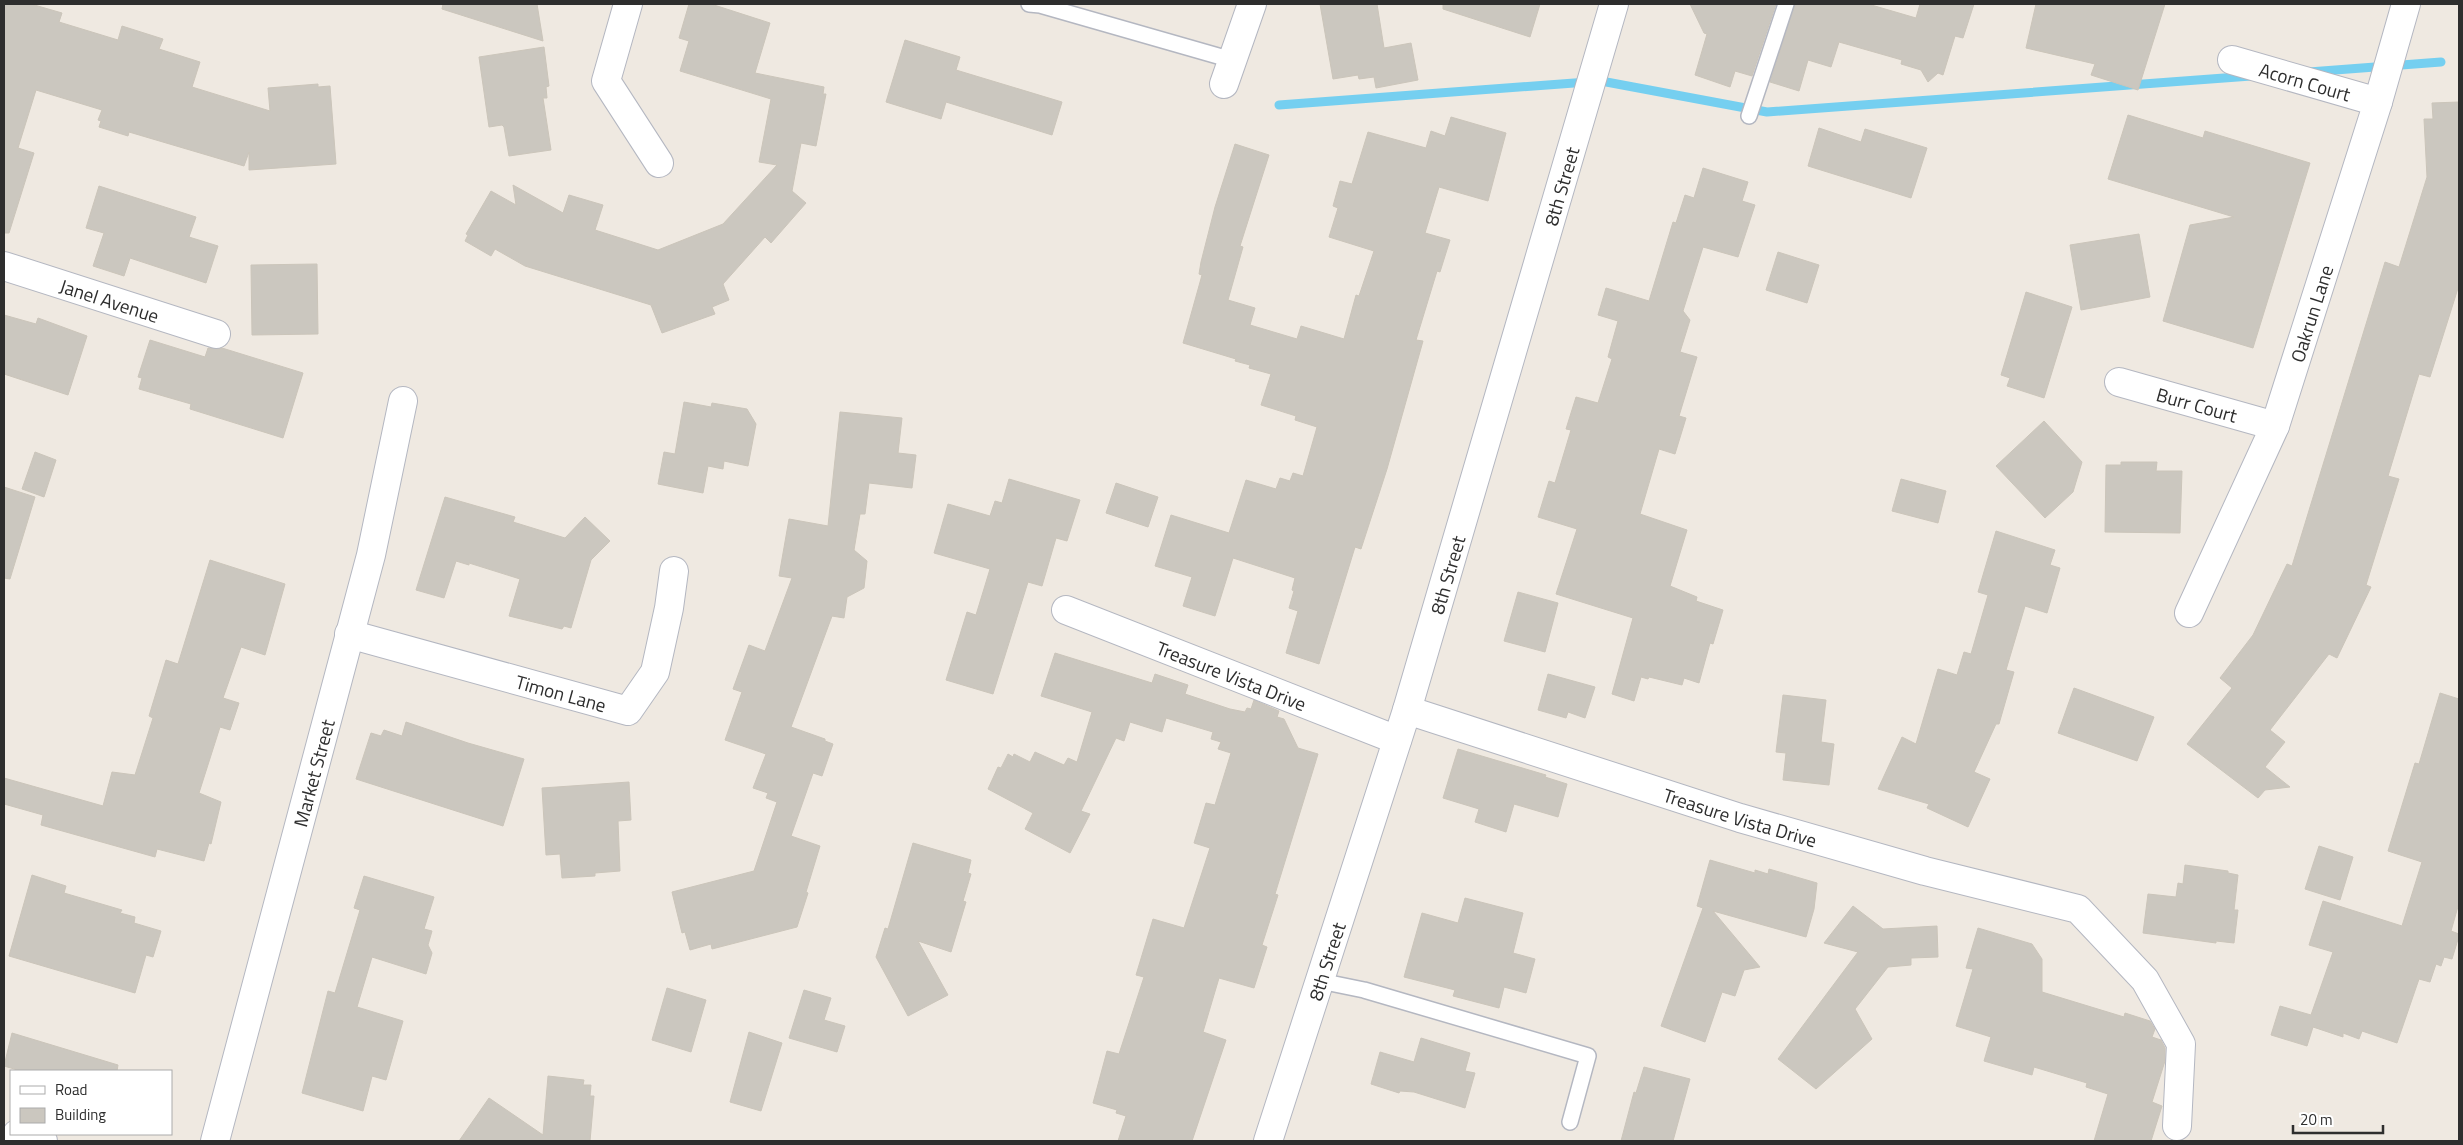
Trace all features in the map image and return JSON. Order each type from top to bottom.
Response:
[{"type":"street","points":[[628,4],[606,82],[659,164]]},
{"type":"street","points":[[1228,72],[1252,4]]},
{"type":"street","name":"8th Street","points":[[1268,1141],[1407,710],[1614,4]]},
{"type":"street","name":"Oakrun Lane","points":[[2189,613],[2275,426],[2378,102],[2406,4]]},
{"type":"street","name":"Acorn Court","points":[[2232,60],[2378,102]]},
{"type":"street","name":"Janel Avenue","points":[[4,266],[216,334]]},
{"type":"street","name":"Burr Court","points":[[2119,382],[2275,426]]},
{"type":"street","name":"Market Street","points":[[215,1141],[370,555],[403,401]]},
{"type":"street","name":"Timon Lane","points":[[349,634],[628,711],[655,672],[669,608],[674,571]]},
{"type":"street","name":"Treasure Vista Drive","points":[[1066,610],[1397,740]]},
{"type":"street","name":"Treasure Vista Drive","points":[[1407,710],[1740,818],[1925,871],[2078,910],[2145,980],[2181,1044],[2177,1126]]},
{"type":"street","points":[[21,1135],[43,1141]]},
{"type":"lane","points":[[1029,4],[1040,5],[1228,72]]},
{"type":"lane","points":[[1749,116],[1786,4]]},
{"type":"lane","points":[[1320,981],[1364,990],[1588,1056],[1570,1122]]},
{"type":"building","points":[[4,4],[31,4],[62,13],[59,22],[118,40],[122,26],[163,39],[159,49],[200,62],[192,87],[270,111],[268,88],[318,84],[318,87],[330,86],[336,164],[249,170],[249,152],[244,166],[129,132],[128,136],[99,127],[101,121],[98,120],[102,110],[36,90],[18,148],[34,153],[9,233],[4,233]]},
{"type":"building","points":[[443,4],[537,4],[543,41],[442,9]]},
{"type":"building","points":[[689,4],[711,4],[770,23],[755,73],[824,87],[823,94],[826,94],[816,146],[801,143],[792,191],[806,203],[771,243],[765,237],[723,284],[729,300],[712,307],[715,314],[662,333],[651,305],[525,266],[495,249],[491,256],[465,241],[468,235],[466,234],[491,191],[516,205],[513,185],[563,213],[569,195],[603,205],[595,230],[658,250],[723,224],[777,165],[759,162],[771,99],[680,71],[689,41],[679,38]]},
{"type":"building","points":[[1320,4],[1377,4],[1384,48],[1411,43],[1418,80],[1376,88],[1374,77],[1359,79],[1358,75],[1333,79]]},
{"type":"building","points":[[1443,4],[1540,4],[1530,37],[1443,9]]},
{"type":"building","points":[[1690,4],[1776,4],[1752,76],[1735,71],[1730,87],[1695,75],[1707,34],[1704,33]]},
{"type":"building","points":[[1795,4],[1868,4],[1916,18],[1920,4],[1974,4],[1963,38],[1955,36],[1943,75],[1938,73],[1928,82],[1921,70],[1901,64],[1902,60],[1839,42],[1831,67],[1808,60],[1799,91],[1770,82]]},
{"type":"building","points":[[2036,4],[2165,4],[2138,90],[2091,75],[2095,64],[2026,48]]},
{"type":"building","points":[[905,40],[960,57],[956,70],[1062,102],[1052,135],[946,102],[941,119],[886,102]]},
{"type":"building","points":[[544,47],[549,86],[546,87],[547,98],[543,98],[551,150],[509,156],[504,127],[502,125],[489,127],[479,57]]},
{"type":"building","points":[[2459,102],[2459,285],[2430,377],[2419,374],[2388,476],[2399,479],[2366,585],[2371,587],[2337,658],[2329,654],[2270,730],[2285,742],[2265,767],[2290,787],[2265,790],[2258,798],[2187,744],[2232,688],[2220,678],[2253,635],[2287,564],[2292,566],[2385,262],[2399,267],[2427,177],[2424,119],[2433,119],[2432,103]]},
{"type":"building","points":[[2128,115],[2203,138],[2205,131],[2310,163],[2253,348],[2163,321],[2190,225],[2234,217],[2108,179]]},
{"type":"building","points":[[1451,117],[1506,133],[1488,201],[1439,187],[1425,233],[1450,240],[1440,272],[1437,271],[1416,340],[1423,341],[1387,469],[1361,549],[1355,547],[1319,664],[1286,653],[1298,611],[1289,608],[1294,591],[1292,590],[1295,578],[1233,558],[1215,616],[1183,606],[1192,577],[1155,566],[1171,515],[1229,533],[1246,480],[1276,489],[1280,478],[1290,481],[1293,473],[1303,476],[1317,427],[1295,420],[1296,416],[1261,405],[1271,374],[1249,368],[1250,365],[1235,361],[1236,359],[1183,343],[1202,275],[1199,274],[1201,262],[1215,207],[1235,144],[1269,155],[1240,246],[1243,247],[1228,300],[1255,308],[1250,325],[1297,339],[1301,326],[1344,339],[1356,295],[1359,296],[1374,251],[1329,237],[1338,208],[1333,206],[1340,181],[1352,184],[1368,132],[1426,148],[1431,131],[1445,136]]},
{"type":"building","points":[[1819,128],[1861,142],[1865,129],[1927,148],[1911,198],[1808,166]]},
{"type":"building","points":[[1703,168],[1748,182],[1742,201],[1755,205],[1738,257],[1703,247],[1683,311],[1690,320],[1680,352],[1697,357],[1679,416],[1686,418],[1675,454],[1659,449],[1640,514],[1687,530],[1670,586],[1697,597],[1696,601],[1723,610],[1713,644],[1710,643],[1699,683],[1684,678],[1682,685],[1649,677],[1648,679],[1641,677],[1634,701],[1612,694],[1633,618],[1556,594],[1577,529],[1538,517],[1549,481],[1555,483],[1571,430],[1566,429],[1576,397],[1598,403],[1612,359],[1608,357],[1618,321],[1598,315],[1606,288],[1649,301],[1673,222],[1676,223],[1685,195],[1694,198]]},
{"type":"building","points":[[99,186],[196,217],[189,237],[218,246],[206,283],[130,258],[124,276],[93,266],[104,233],[86,228]]},
{"type":"building","points":[[2139,234],[2150,297],[2081,310],[2070,245]]},
{"type":"building","points":[[1778,252],[1819,265],[1807,303],[1766,290]]},
{"type":"building","points":[[317,264],[318,334],[252,335],[251,265]]},
{"type":"building","points":[[2026,292],[2072,307],[2044,398],[2007,386],[2010,378],[2001,375]]},
{"type":"building","points":[[4,315],[36,324],[38,318],[87,336],[68,395],[4,374]]},
{"type":"building","points":[[150,340],[205,357],[208,348],[222,348],[303,373],[283,438],[190,409],[191,404],[139,389],[142,378],[138,377]]},
{"type":"building","points":[[684,402],[711,407],[712,403],[747,409],[756,424],[748,466],[724,461],[723,469],[708,466],[703,493],[658,484],[664,452],[675,454]]},
{"type":"building","points":[[840,412],[902,418],[898,453],[916,455],[912,488],[869,483],[865,514],[860,514],[854,550],[867,561],[864,588],[847,597],[844,618],[832,616],[791,727],[825,739],[825,741],[833,744],[822,776],[813,773],[791,836],[820,846],[806,892],[808,893],[797,927],[712,949],[711,944],[690,950],[685,932],[682,933],[672,892],[754,871],[777,802],[766,798],[768,793],[753,788],[766,754],[725,740],[742,692],[733,689],[749,645],[765,651],[792,578],[779,576],[789,519],[828,526]]},
{"type":"building","points":[[2044,421],[2082,462],[2073,492],[2045,518],[1996,466]]},
{"type":"building","points":[[35,452],[56,460],[44,497],[22,489]]},
{"type":"building","points":[[2121,462],[2157,462],[2156,471],[2182,471],[2180,533],[2105,532],[2106,465],[2121,465]]},
{"type":"building","points":[[1009,479],[1080,500],[1067,541],[1056,538],[1042,586],[1028,582],[993,694],[946,680],[967,612],[976,615],[990,569],[934,553],[948,504],[990,516],[995,501],[1002,503]]},
{"type":"building","points":[[1901,479],[1946,491],[1938,523],[1892,511]]},
{"type":"building","points":[[1116,483],[1158,497],[1148,527],[1106,513]]},
{"type":"building","points":[[4,487],[35,497],[10,579],[4,578]]},
{"type":"building","points":[[445,497],[515,517],[513,522],[565,538],[585,517],[610,541],[591,560],[571,628],[564,626],[562,629],[509,616],[520,579],[469,563],[469,565],[456,561],[444,598],[416,590]]},
{"type":"building","points":[[1996,531],[2055,550],[2050,565],[2060,568],[2047,613],[2025,606],[2006,670],[2014,672],[1999,724],[1996,724],[1974,772],[1990,779],[1968,827],[1927,808],[1929,804],[1878,789],[1902,737],[1916,744],[1938,669],[1957,675],[1964,652],[1971,654],[1988,595],[1978,592]]},
{"type":"building","points":[[210,560],[285,584],[265,655],[241,647],[223,698],[239,703],[230,730],[220,727],[199,793],[221,802],[211,844],[209,843],[204,861],[157,849],[155,857],[41,825],[43,815],[4,804],[4,778],[103,806],[112,772],[135,775],[153,718],[149,716],[166,660],[178,664]]},
{"type":"building","points":[[1518,592],[1558,603],[1545,652],[1504,641]]},
{"type":"building","points":[[1055,653],[1152,683],[1155,674],[1188,685],[1185,694],[1230,709],[1245,712],[1247,708],[1251,709],[1254,700],[1279,711],[1277,717],[1284,719],[1298,748],[1318,754],[1275,894],[1278,895],[1262,945],[1267,947],[1254,988],[1219,978],[1203,1032],[1226,1040],[1192,1141],[1118,1141],[1126,1116],[1116,1113],[1117,1110],[1093,1103],[1107,1051],[1119,1054],[1144,977],[1136,975],[1153,919],[1184,928],[1210,848],[1194,843],[1206,803],[1215,805],[1231,753],[1218,749],[1221,742],[1211,739],[1213,732],[1166,718],[1162,732],[1130,722],[1124,741],[1116,738],[1081,811],[1090,814],[1070,853],[1025,829],[1033,813],[988,789],[998,767],[1001,768],[1008,754],[1013,757],[1014,754],[1030,762],[1035,752],[1064,765],[1068,758],[1077,762],[1092,712],[1041,696]]},
{"type":"building","points":[[1548,674],[1595,687],[1585,718],[1568,712],[1566,718],[1538,710]]},
{"type":"building","points":[[2074,688],[2154,717],[2137,761],[2058,733]]},
{"type":"building","points":[[2440,693],[2459,699],[2459,903],[2451,931],[2459,934],[2459,936],[2452,959],[2444,957],[2441,966],[2436,964],[2430,982],[2419,979],[2397,1043],[2362,1031],[2359,1039],[2343,1033],[2343,1037],[2313,1027],[2307,1046],[2271,1035],[2280,1006],[2311,1015],[2333,952],[2309,945],[2323,901],[2402,926],[2422,862],[2388,851],[2415,763],[2419,764]]},
{"type":"building","points":[[1783,695],[1826,700],[1821,742],[1834,744],[1829,785],[1783,780],[1786,753],[1776,752]]},
{"type":"building","points":[[406,722],[524,759],[503,826],[356,779],[371,733],[381,736],[384,730],[402,736]]},
{"type":"building","points":[[1458,749],[1546,775],[1545,777],[1567,784],[1558,817],[1514,804],[1506,832],[1475,822],[1479,809],[1443,798]]},
{"type":"building","points":[[629,782],[631,820],[618,821],[620,871],[595,873],[595,876],[562,878],[560,854],[546,855],[542,788]]},
{"type":"building","points":[[913,843],[971,860],[968,873],[971,874],[963,901],[966,902],[951,952],[918,941],[948,995],[908,1016],[876,957],[885,928],[888,929]]},
{"type":"building","points":[[2319,846],[2353,857],[2340,900],[2305,889]]},
{"type":"building","points":[[1710,860],[1755,873],[1755,870],[1768,874],[1769,869],[1817,883],[1814,909],[1806,937],[1713,911],[1760,967],[1744,970],[1735,996],[1722,992],[1705,1042],[1661,1026],[1703,908],[1697,906]]},
{"type":"building","points":[[2185,865],[2228,871],[2228,873],[2238,875],[2234,910],[2238,910],[2234,943],[2216,941],[2216,943],[2143,933],[2148,894],[2176,897],[2178,883],[2183,884]]},
{"type":"building","points":[[32,875],[66,886],[64,893],[122,910],[120,913],[135,917],[134,923],[161,931],[153,957],[146,955],[135,993],[9,956]]},
{"type":"building","points":[[364,876],[434,897],[424,929],[432,931],[428,945],[432,953],[426,974],[372,957],[357,1007],[403,1021],[386,1080],[372,1076],[363,1111],[302,1093],[328,991],[335,993],[360,910],[354,908]]},
{"type":"building","points":[[1465,898],[1523,913],[1513,953],[1535,959],[1526,993],[1504,987],[1499,1008],[1453,996],[1455,990],[1404,977],[1422,913],[1458,923]]},
{"type":"building","points":[[1853,906],[1883,929],[1937,926],[1938,957],[1911,958],[1911,965],[1888,967],[1855,1009],[1872,1039],[1816,1089],[1778,1059],[1858,952],[1824,943]]},
{"type":"building","points":[[1978,928],[2032,944],[2042,959],[2042,992],[2124,1017],[2125,1013],[2150,1021],[2155,1029],[2152,1037],[2161,1040],[2165,1048],[2165,1061],[2152,1102],[2162,1106],[2151,1141],[2094,1141],[2108,1094],[2086,1087],[2087,1083],[2034,1067],[2032,1075],[1984,1061],[1991,1037],[1956,1026],[1973,969],[1966,968]]},
{"type":"building","points":[[667,988],[706,1000],[691,1052],[652,1040]]},
{"type":"building","points":[[804,990],[831,998],[824,1020],[845,1026],[837,1052],[789,1038]]},
{"type":"building","points":[[749,1032],[782,1043],[761,1111],[730,1102]]},
{"type":"building","points":[[12,1033],[118,1065],[117,1070],[18,1070],[4,1066]]},
{"type":"building","points":[[1421,1038],[1470,1053],[1465,1071],[1475,1073],[1465,1108],[1414,1092],[1400,1091],[1399,1093],[1371,1084],[1380,1052],[1414,1062]]},
{"type":"building","points":[[1644,1067],[1690,1079],[1673,1141],[1621,1141],[1634,1092],[1636,1093]]},
{"type":"building","points":[[548,1076],[584,1080],[583,1085],[591,1085],[590,1096],[594,1096],[590,1141],[459,1141],[489,1098],[543,1135]]},
{"type":"waterway","points":[[2309,72],[2441,62]]},
{"type":"waterway","points":[[1279,105],[1601,81],[1767,112],[2251,76]]}]
